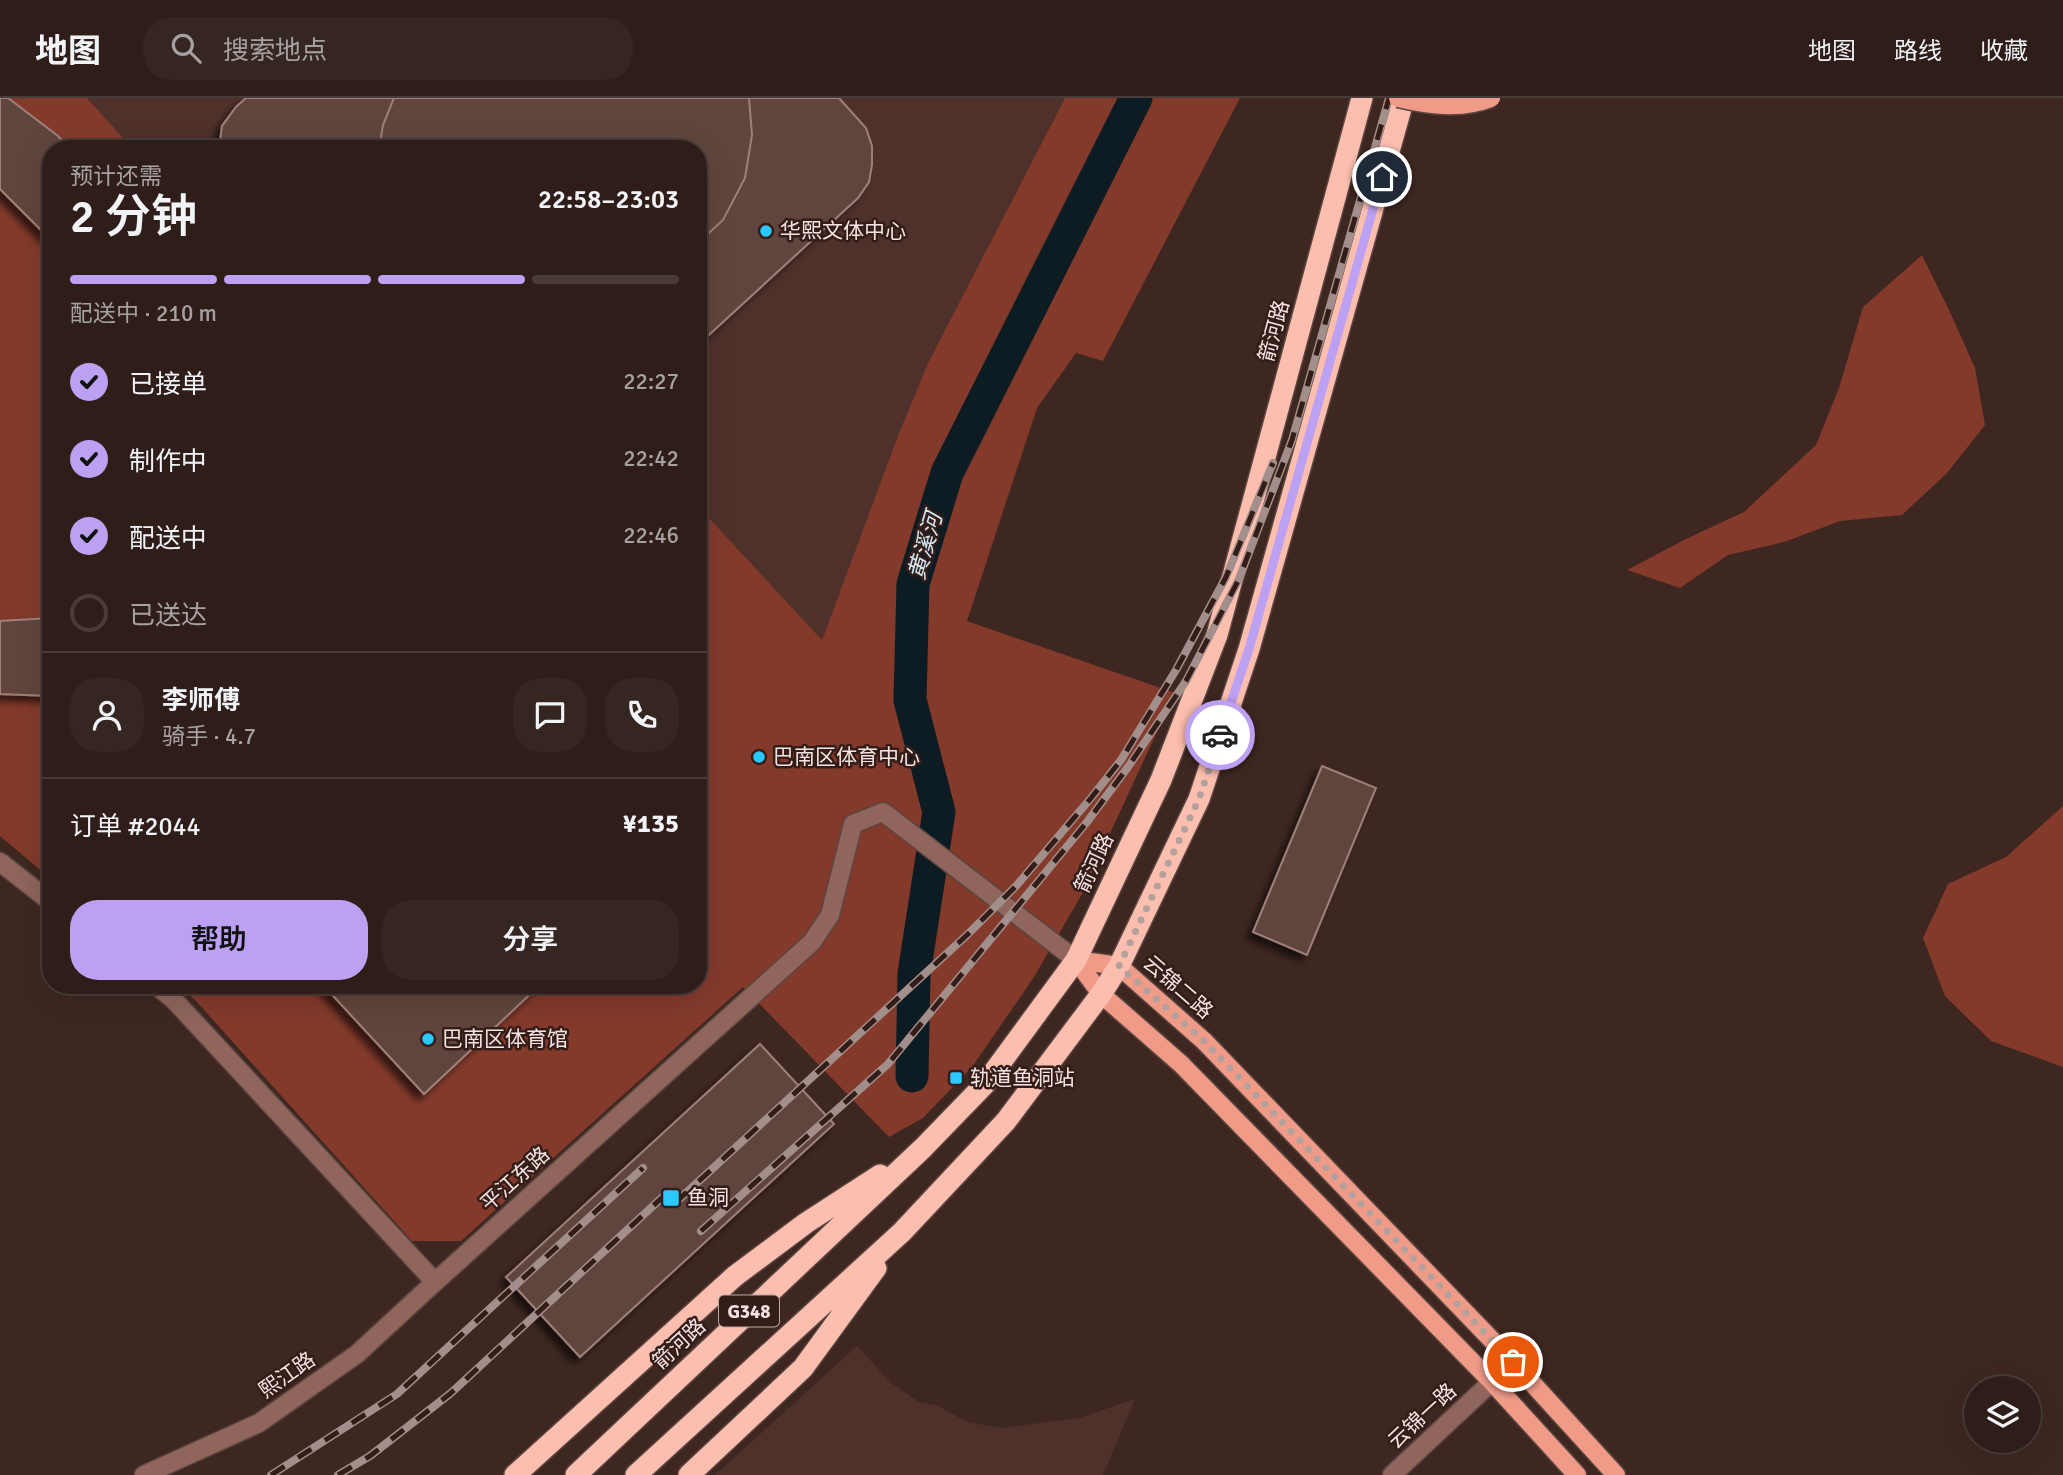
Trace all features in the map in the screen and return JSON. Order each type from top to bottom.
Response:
[{"type":"highway","points":[[1339,186],[1347,98]]},
{"type":"highway","name":"箭河路","points":[[576,1475],[923,1148],[985,1084],[1076,960],[1161,780],[1217,635],[1362,98]]},
{"type":"highway","name":"G348","points":[[636,1475],[902,1232],[1006,1121],[1119,966],[1199,799],[1249,649],[1404,98]]},
{"type":"highway","points":[[515,1475],[735,1276],[806,1223],[923,1148]]},
{"type":"highway","points":[[689,1475],[803,1368],[902,1232]]},
{"type":"main road","points":[[1398,98],[1429,105],[1478,103],[1491,98]]},
{"type":"main road","points":[[1076,960],[1101,994],[1181,1064],[1492,1382],[1577,1475]]},
{"type":"main road","name":"云锦二路","points":[[1076,960],[1119,966],[1204,1041],[1513,1362],[1616,1475]]},
{"type":"street","name":"平江东路","points":[[435,1282],[812,942],[830,915],[853,824],[883,812],[1076,960]]},
{"type":"street","points":[[0,862],[42,895]]},
{"type":"street","points":[[167,994],[435,1282]]},
{"type":"street","name":"熙江路","points":[[144,1475],[259,1423],[357,1354],[435,1282]]},
{"type":"street","name":"云锦一路","points":[[1392,1475],[1513,1362]]},
{"type":"shaded area","points":[[0,98],[87,98],[125,140],[42,140],[42,871],[0,836]]},
{"type":"shaded area","name":"华熙文体中心","points":[[87,98],[1065,98],[928,363],[822,640],[707,516],[707,140],[125,140]]},
{"type":"shaded area","points":[[1065,98],[1240,98],[1103,361],[1076,353],[1037,408],[967,621],[1175,693],[1082,894],[1034,977],[972,1067],[923,1118],[889,1137],[743,987],[461,1241],[412,1241],[188,994],[707,994],[707,516],[822,640],[928,363]]},
{"type":"shaded area","points":[[1922,255],[1975,368],[1985,425],[1947,473],[1902,515],[1840,521],[1784,542],[1728,555],[1680,588],[1627,570],[1744,512],[1816,445],[1839,388],[1863,307]]},
{"type":"shaded area","points":[[2063,806],[2063,1067],[1991,1041],[1945,996],[1923,938],[1948,884],[2006,857]]},
{"type":"shaded area","points":[[857,1346],[891,1383],[919,1402],[939,1406],[967,1422],[1001,1428],[1079,1418],[1135,1399],[1103,1475],[715,1475]]},
{"type":"building","points":[[0,98],[8,98],[62,140],[42,140],[42,231],[0,189]]},
{"type":"building","points":[[246,98],[394,98],[383,125],[380,140],[220,140],[222,126]]},
{"type":"building","name":"华熙文体中心","points":[[394,98],[749,98],[752,135],[745,178],[723,220],[707,235],[707,140],[380,140],[383,125]]},
{"type":"building","name":"华熙文体中心","points":[[749,98],[839,98],[866,128],[872,146],[869,182],[858,198],[707,337],[707,235],[723,220],[745,178],[752,135]]},
{"type":"building","points":[[42,619],[42,696],[0,694],[0,621]]},
{"type":"building","points":[[1322,766],[1376,788],[1307,955],[1253,932]]},
{"type":"building","name":"巴南区体育馆","points":[[331,994],[530,994],[424,1094]]},
{"type":"building","points":[[760,1044],[834,1124],[580,1357],[506,1277]]},
{"type":"waterway","name":"黄溪河","points":[[912,1076],[914,974],[939,812],[910,700],[913,584],[947,473],[1136,98]]},
{"type":"railway","points":[[701,1231],[888,1064],[1087,822],[1186,681],[1239,579],[1292,440],[1389,98]]},
{"type":"railway","points":[[675,1203],[967,935],[1017,885],[1091,798],[1121,760],[1176,670],[1226,577],[1273,463]]},
{"type":"railway","points":[[271,1475],[397,1394],[643,1168]]},
{"type":"railway","points":[[338,1475],[370,1456],[451,1393],[667,1193]]},
{"type":"way so far","points":[[1220,735],[1199,799],[1119,966],[1204,1041],[1513,1362]]},
{"type":"place","name":"华熙文体中心","points":[[766,231]]},
{"type":"place","name":"巴南区体育中心","points":[[759,757]]},
{"type":"place","name":"巴南区体育馆","points":[[428,1039]]},
{"type":"place","name":"轨道鱼洞站","points":[[956,1078]]},
{"type":"place","name":"鱼洞","points":[[671,1198]]},
{"type":"route","points":[[1220,735],[1249,649],[1382,177]]}]
